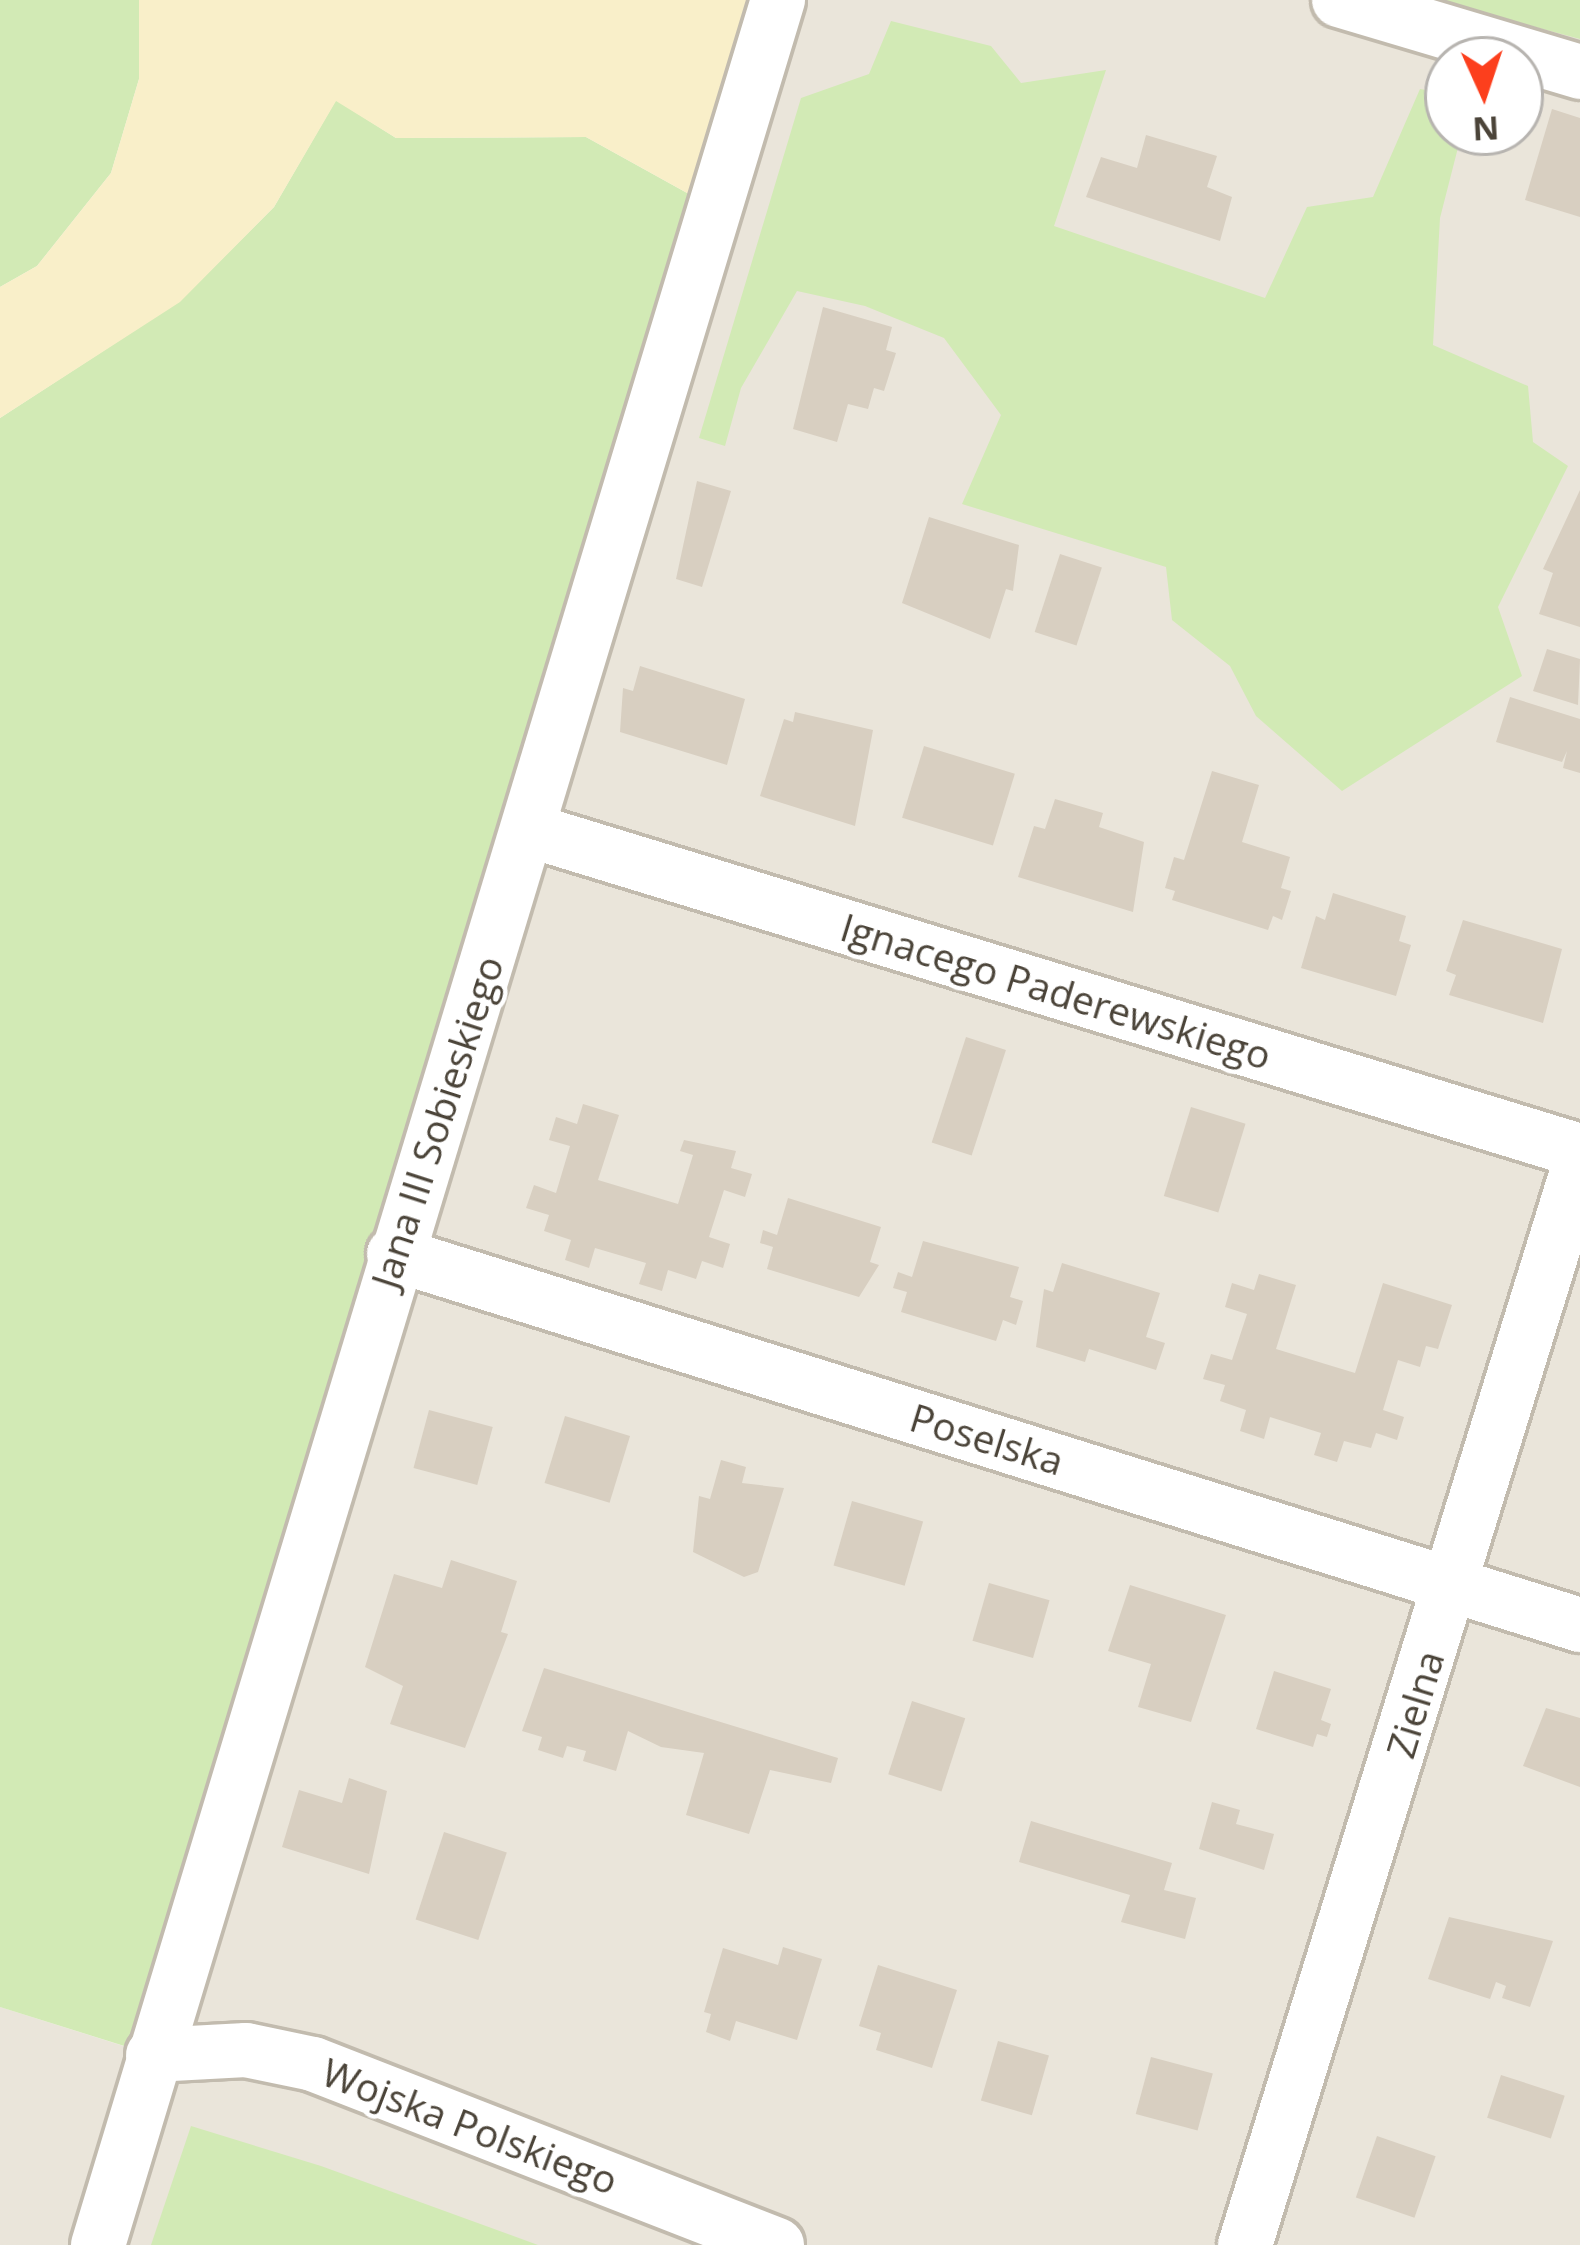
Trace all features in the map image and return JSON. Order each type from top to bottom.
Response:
[{"type":"street","name":"Jana III Sobieskiego","points":[[98,2245],[394,1254],[532,831],[778,0]]},
{"type":"street","points":[[1339,0],[1580,72]]},
{"type":"street","name":"Ignacego Paderewskiego","points":[[532,831],[1580,1150]]},
{"type":"street","name":"Zielna","points":[[1245,2245],[1453,1585],[1580,1162]]},
{"type":"street","name":"Poselska","points":[[394,1254],[1580,1625]]},
{"type":"street","name":"Wojska Polskiego","points":[[153,2055],[246,2050],[313,2064],[777,2245]]},
{"type":"shaded area","points":[[778,0],[1580,0],[1580,2245],[0,2245],[0,2007],[152,2055]]},
{"type":"green space","points":[[0,0],[139,0],[139,79],[111,173],[37,266],[0,287]]},
{"type":"green space","points":[[1434,0],[1580,0],[1580,39]]},
{"type":"green space","points":[[891,21],[991,46],[1021,83],[1106,70],[1054,226],[1265,298],[1307,207],[1373,197],[1420,89],[1424,90],[1424,156],[1456,156],[1440,218],[1433,345],[1528,386],[1533,442],[1568,466],[1498,607],[1522,676],[1342,791],[1256,716],[1230,666],[1172,620],[1166,567],[962,504],[1001,415],[944,338],[865,306],[797,291],[741,388],[725,446],[699,438],[801,98],[869,74]]},
{"type":"green space","points":[[336,100],[396,138],[586,137],[716,209],[153,2055],[0,2007],[0,418],[180,301],[274,207]]},
{"type":"green space","points":[[191,2126],[321,2166],[538,2245],[151,2245]]},
{"type":"sand","points":[[139,0],[778,0],[716,209],[586,137],[396,138],[336,101],[274,207],[180,302],[0,418],[0,287],[37,266],[111,173],[139,79]]},
{"type":"building","points":[[1552,109],[1580,118],[1580,217],[1525,200],[1538,156],[1544,156]]},
{"type":"building","points":[[1146,135],[1217,156],[1207,187],[1232,197],[1220,241],[1086,197],[1101,157],[1137,168]]},
{"type":"building","points":[[823,307],[892,327],[886,350],[896,353],[884,391],[874,388],[868,409],[848,404],[837,442],[793,429]]},
{"type":"building","points":[[697,481],[731,491],[702,587],[676,579]]},
{"type":"building","points":[[1580,490],[1580,627],[1539,614],[1553,573],[1543,569]]},
{"type":"building","points":[[929,517],[1019,545],[1013,591],[1006,589],[990,639],[902,603]]},
{"type":"building","points":[[1060,554],[1102,568],[1077,646],[1035,632]]},
{"type":"building","points":[[1547,649],[1580,659],[1578,705],[1533,691]]},
{"type":"building","points":[[640,666],[745,699],[727,765],[620,732],[623,688],[633,691]]},
{"type":"building","points":[[1510,697],[1580,719],[1580,773],[1563,768],[1567,751],[1562,762],[1496,742]]},
{"type":"building","points":[[795,712],[873,730],[855,826],[760,796],[784,719],[793,722]]},
{"type":"building","points":[[924,746],[1015,774],[993,845],[902,818]]},
{"type":"building","points":[[1212,771],[1259,785],[1242,842],[1290,857],[1281,888],[1291,891],[1282,920],[1273,916],[1268,930],[1172,900],[1175,891],[1165,888],[1174,857],[1184,860]]},
{"type":"building","points":[[1055,799],[1103,813],[1099,827],[1144,842],[1133,912],[1018,877],[1034,826],[1045,829]]},
{"type":"building","points":[[1333,893],[1406,916],[1399,941],[1411,945],[1396,996],[1301,968],[1316,916],[1325,920]]},
{"type":"building","points":[[1463,920],[1562,949],[1543,1023],[1449,995],[1456,975],[1446,971]]},
{"type":"building","points":[[966,1037],[1006,1050],[972,1156],[932,1143]]},
{"type":"building","points":[[583,1104],[619,1115],[598,1180],[678,1204],[693,1155],[680,1151],[684,1140],[736,1151],[731,1168],[752,1174],[745,1197],[724,1190],[709,1237],[730,1244],[723,1268],[702,1261],[696,1279],[668,1270],[662,1291],[639,1284],[646,1263],[595,1248],[589,1268],[565,1260],[571,1240],[544,1231],[549,1215],[526,1208],[534,1185],[556,1193],[570,1146],[549,1140],[556,1117],[577,1124]]},
{"type":"building","points":[[1191,1107],[1246,1124],[1218,1213],[1164,1196]]},
{"type":"building","points":[[788,1198],[881,1227],[870,1262],[879,1265],[859,1297],[767,1269],[773,1247],[760,1243],[763,1230],[777,1235]]},
{"type":"building","points":[[923,1241],[1019,1267],[1010,1297],[1023,1301],[1016,1325],[1003,1320],[996,1341],[901,1312],[907,1292],[893,1288],[898,1272],[912,1277]]},
{"type":"building","points":[[1062,1263],[1160,1293],[1146,1337],[1165,1343],[1156,1370],[1089,1349],[1085,1362],[1036,1347],[1044,1289],[1053,1292]]},
{"type":"building","points":[[1259,1274],[1296,1285],[1276,1349],[1355,1373],[1383,1283],[1452,1305],[1438,1349],[1426,1346],[1420,1367],[1398,1360],[1383,1410],[1404,1417],[1397,1440],[1376,1433],[1371,1448],[1344,1441],[1337,1462],[1314,1455],[1321,1433],[1270,1417],[1264,1439],[1240,1431],[1246,1410],[1220,1401],[1225,1385],[1203,1379],[1211,1354],[1232,1360],[1247,1314],[1225,1307],[1232,1283],[1254,1290]]},
{"type":"building","points":[[429,1410],[493,1427],[477,1485],[413,1468]]},
{"type":"building","points":[[565,1416],[630,1436],[610,1503],[545,1483]]},
{"type":"building","points":[[721,1460],[746,1467],[742,1483],[784,1488],[758,1572],[744,1577],[693,1552],[699,1496],[710,1499]]},
{"type":"building","points":[[852,1501],[923,1521],[905,1586],[834,1565]]},
{"type":"building","points":[[451,1560],[517,1581],[501,1632],[508,1634],[465,1748],[390,1724],[403,1686],[365,1667],[394,1574],[442,1588]]},
{"type":"building","points":[[989,1583],[1050,1600],[1033,1658],[972,1641]]},
{"type":"building","points":[[1130,1585],[1226,1615],[1191,1722],[1138,1707],[1151,1664],[1108,1651]]},
{"type":"building","points":[[544,1668],[838,1758],[831,1783],[770,1770],[749,1834],[686,1815],[704,1753],[661,1747],[628,1731],[616,1771],[583,1761],[586,1751],[567,1746],[563,1758],[538,1750],[542,1737],[522,1731]]},
{"type":"building","points":[[1274,1671],[1331,1689],[1321,1720],[1331,1724],[1327,1737],[1317,1734],[1313,1747],[1256,1729]]},
{"type":"building","points":[[912,1701],[965,1718],[941,1792],[888,1774]]},
{"type":"building","points":[[1546,1708],[1580,1718],[1580,1787],[1523,1766]]},
{"type":"building","points":[[349,1778],[387,1791],[369,1874],[282,1847],[299,1790],[342,1803]]},
{"type":"building","points":[[1212,1802],[1240,1810],[1236,1824],[1274,1834],[1264,1870],[1199,1849]]},
{"type":"building","points":[[1031,1821],[1172,1863],[1164,1890],[1196,1898],[1185,1939],[1121,1922],[1130,1895],[1019,1862]]},
{"type":"building","points":[[444,1832],[507,1852],[478,1940],[416,1919]]},
{"type":"building","points":[[1449,1917],[1553,1941],[1530,2007],[1502,1998],[1506,1986],[1496,1982],[1490,1999],[1428,1979]]},
{"type":"building","points":[[783,1947],[822,1959],[797,2040],[736,2021],[730,2041],[706,2032],[711,2014],[704,2012],[723,1948],[778,1965]]},
{"type":"building","points":[[878,1965],[957,1990],[932,2068],[876,2050],[881,2033],[859,2026]]},
{"type":"building","points":[[998,2041],[1049,2056],[1032,2115],[981,2101]]},
{"type":"building","points":[[1151,2057],[1213,2074],[1198,2131],[1136,2114]]},
{"type":"building","points":[[1501,2075],[1565,2096],[1551,2139],[1487,2118]]},
{"type":"building","points":[[1377,2136],[1436,2156],[1414,2218],[1356,2197]]}]
